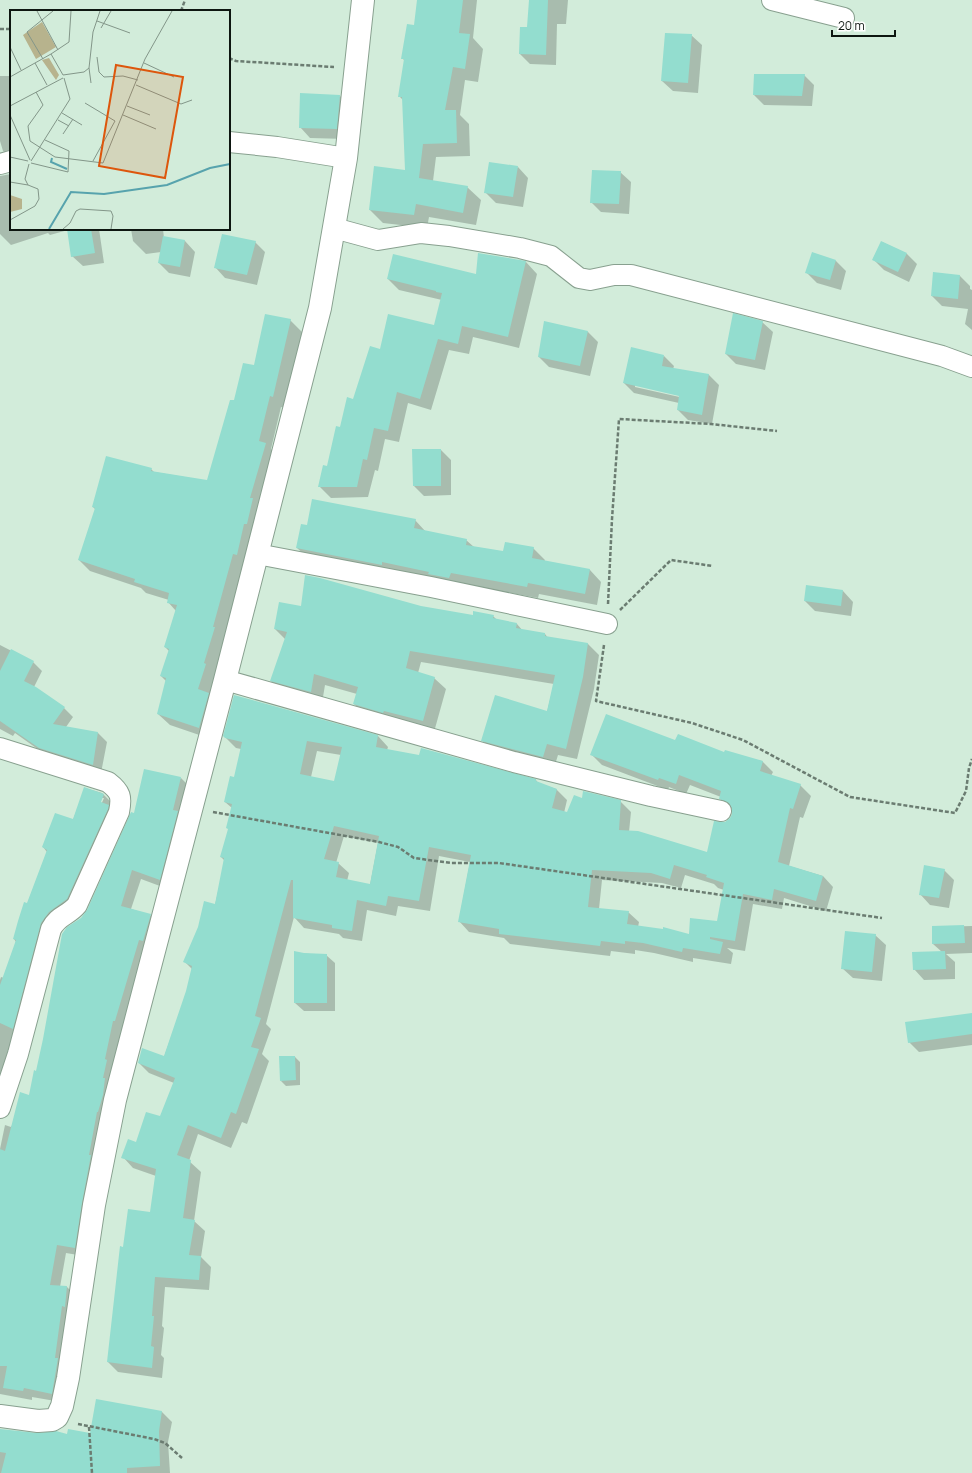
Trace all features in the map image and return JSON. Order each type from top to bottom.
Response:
[{"type":"main road","points":[[0,1416],[47,1420],[57,1417],[62,1406],[68,1378],[94,1205],[115,1100],[225,680],[320,308],[346,158],[363,0]]},
{"type":"street","points":[[772,0],[844,18]]},
{"type":"street","points":[[230,142],[277,147],[346,158]]},
{"type":"street","points":[[0,164],[10,161]]},
{"type":"street","points":[[334,228],[378,240],[421,233],[449,236],[520,248],[551,256],[579,278],[590,280],[614,275],[631,275],[934,354],[972,367]]},
{"type":"street","points":[[257,554],[431,587],[607,624]]},
{"type":"street","points":[[225,680],[514,762],[650,796],[721,811]]},
{"type":"street","points":[[0,748],[108,782],[117,791],[121,800],[119,812],[76,905],[68,914],[58,918],[51,929],[18,1054],[0,1108]]},
{"type":"path","points":[[181,10],[185,0]]},
{"type":"path","points":[[230,58],[236,61],[304,64],[356,69]]},
{"type":"path","points":[[777,431],[711,424],[619,419],[607,624],[596,701],[692,723],[743,740],[850,797],[955,813],[966,791],[969,768],[972,759]]},
{"type":"path","points":[[607,624],[628,601],[671,560],[713,566]]},
{"type":"path","points":[[191,808],[379,842],[398,847],[414,858],[451,862],[499,863],[882,918]]},
{"type":"path","points":[[57,1417],[89,1427],[154,1439],[165,1443],[182,1458]]},
{"type":"path","points":[[89,1427],[92,1473]]},
{"type":"building","points":[[417,0],[463,0],[459,33],[470,34],[465,69],[453,67],[445,110],[456,110],[457,143],[423,144],[419,178],[468,186],[463,213],[416,204],[414,215],[369,210],[374,166],[405,170],[402,97],[398,97],[404,59],[401,59],[407,24],[414,25]]},
{"type":"building","points":[[529,0],[548,0],[546,55],[519,54],[520,27],[527,27]]},
{"type":"building","points":[[665,33],[692,34],[688,83],[661,81]]},
{"type":"building","points":[[754,74],[805,74],[802,96],[753,95]]},
{"type":"building","points":[[300,93],[340,95],[337,129],[299,128]]},
{"type":"building","points":[[489,162],[518,166],[513,197],[484,193]]},
{"type":"building","points":[[592,170],[621,171],[619,204],[590,203]]},
{"type":"building","points":[[67,230],[91,230],[95,253],[71,257]]},
{"type":"building","points":[[222,234],[256,241],[247,275],[214,268]]},
{"type":"building","points":[[163,236],[185,240],[180,267],[158,263]]},
{"type":"building","points":[[881,241],[907,253],[898,272],[872,260]]},
{"type":"building","points":[[812,252],[836,260],[830,280],[805,273]]},
{"type":"building","points":[[478,253],[526,261],[508,337],[462,326],[458,344],[438,339],[420,399],[397,392],[388,431],[374,428],[367,460],[363,459],[357,487],[318,487],[323,465],[327,466],[336,426],[340,427],[347,397],[353,399],[370,346],[380,349],[388,314],[434,325],[442,293],[387,279],[393,254],[476,274]]},
{"type":"building","points":[[933,272],[960,275],[958,299],[931,296]]},
{"type":"building","points":[[733,313],[763,321],[755,360],[725,354]]},
{"type":"building","points":[[265,314],[291,319],[273,397],[270,396],[259,441],[266,443],[250,498],[253,498],[247,524],[244,524],[237,555],[233,554],[213,627],[215,627],[204,663],[206,664],[198,689],[209,693],[199,728],[157,714],[166,678],[160,676],[169,649],[164,647],[177,605],[167,603],[169,593],[134,582],[135,579],[78,560],[95,508],[92,507],[106,456],[152,468],[151,471],[207,480],[230,400],[234,400],[243,363],[254,365]]},
{"type":"building","points":[[544,321],[588,331],[580,366],[538,357]]},
{"type":"building","points":[[631,347],[664,355],[662,366],[709,374],[702,415],[677,410],[679,396],[623,383]]},
{"type":"building","points":[[412,449],[441,449],[441,486],[413,486]]},
{"type":"building","points":[[312,499],[416,519],[414,528],[467,539],[466,545],[503,551],[505,542],[534,547],[532,558],[590,569],[585,594],[528,583],[527,587],[451,573],[449,578],[382,562],[382,565],[296,548],[301,524],[307,525]]},
{"type":"building","points":[[305,575],[421,606],[473,615],[473,611],[494,615],[493,618],[517,623],[516,628],[545,633],[545,636],[588,643],[583,677],[566,749],[547,744],[543,757],[481,741],[495,695],[547,711],[555,675],[410,651],[406,668],[435,677],[423,721],[384,711],[383,713],[353,704],[358,687],[314,674],[311,692],[270,681],[287,632],[274,629],[279,602],[301,606]]},
{"type":"building","points":[[806,585],[843,590],[841,606],[804,601]]},
{"type":"building","points":[[11,649],[34,661],[24,681],[36,687],[65,707],[53,724],[98,732],[93,765],[39,748],[0,721],[0,671]]},
{"type":"building","points":[[234,695],[378,735],[376,747],[419,755],[421,748],[536,779],[536,781],[557,789],[552,808],[567,812],[574,795],[582,798],[583,791],[621,800],[619,830],[638,831],[707,852],[714,821],[725,822],[732,814],[732,808],[729,803],[719,799],[721,791],[679,775],[676,784],[659,778],[658,780],[590,755],[606,714],[675,740],[678,734],[724,752],[725,750],[763,761],[760,771],[801,784],[793,809],[790,808],[778,862],[823,876],[816,901],[774,889],[772,900],[743,894],[735,941],[710,937],[710,939],[723,942],[720,954],[683,948],[682,952],[643,943],[625,941],[625,944],[601,941],[600,946],[499,934],[499,929],[458,922],[471,855],[429,847],[419,901],[388,896],[386,906],[357,900],[352,931],[332,928],[332,925],[293,918],[293,880],[291,880],[255,1016],[261,1018],[251,1047],[259,1049],[236,1114],[231,1112],[221,1138],[188,1125],[177,1155],[191,1160],[183,1218],[195,1220],[189,1255],[201,1256],[199,1280],[155,1277],[152,1316],[154,1316],[151,1346],[154,1347],[152,1368],[107,1362],[120,1246],[123,1247],[128,1209],[150,1212],[156,1169],[121,1158],[128,1139],[136,1142],[146,1112],[160,1116],[175,1078],[138,1063],[142,1048],[164,1056],[186,991],[192,966],[183,962],[198,927],[204,901],[215,904],[224,858],[220,857],[228,829],[226,828],[232,804],[224,802],[230,776],[234,777],[242,742],[225,738],[223,736]],"holes":[[[307,741],[342,747],[334,781],[300,774]],[[334,826],[379,836],[370,884],[336,877],[339,862],[324,859]],[[674,865],[707,875],[706,877],[724,883],[717,921],[690,918],[689,934],[663,927],[663,929],[627,924],[629,911],[588,907],[592,870],[651,873],[670,879]]]},
{"type":"building","points":[[144,769],[181,777],[173,810],[178,811],[160,880],[132,870],[121,906],[151,914],[143,941],[139,940],[115,1021],[113,1021],[105,1059],[107,1060],[103,1078],[105,1078],[103,1095],[97,1112],[89,1155],[91,1155],[75,1248],[57,1245],[50,1285],[67,1286],[65,1307],[62,1306],[55,1358],[58,1358],[52,1394],[24,1388],[23,1391],[3,1388],[7,1366],[0,1366],[0,1149],[5,1151],[20,1092],[29,1095],[34,1070],[36,1071],[62,934],[67,927],[81,918],[87,910],[131,812],[134,813]]},
{"type":"building","points":[[84,787],[104,794],[101,802],[109,805],[108,809],[67,899],[49,912],[41,923],[13,1029],[0,1023],[0,985],[16,940],[13,939],[18,921],[24,902],[27,903],[47,850],[42,847],[55,813],[73,819]]},
{"type":"building","points":[[924,865],[945,869],[939,898],[919,895]]},
{"type":"building","points":[[964,925],[965,943],[932,944],[932,926]]},
{"type":"building","points":[[845,931],[876,934],[872,972],[841,969]]},
{"type":"building","points":[[294,951],[327,954],[327,1003],[294,1003]]},
{"type":"building","points":[[945,951],[946,969],[913,970],[912,952]]},
{"type":"building","points":[[972,1013],[972,1034],[908,1043],[905,1022]]},
{"type":"building","points":[[279,1056],[295,1056],[296,1080],[280,1081]]},
{"type":"building","points":[[96,1399],[162,1411],[159,1431],[160,1466],[127,1468],[127,1473],[1,1473],[6,1453],[0,1452],[0,1429],[37,1433],[56,1431],[67,1434],[68,1429],[90,1433]]}]
